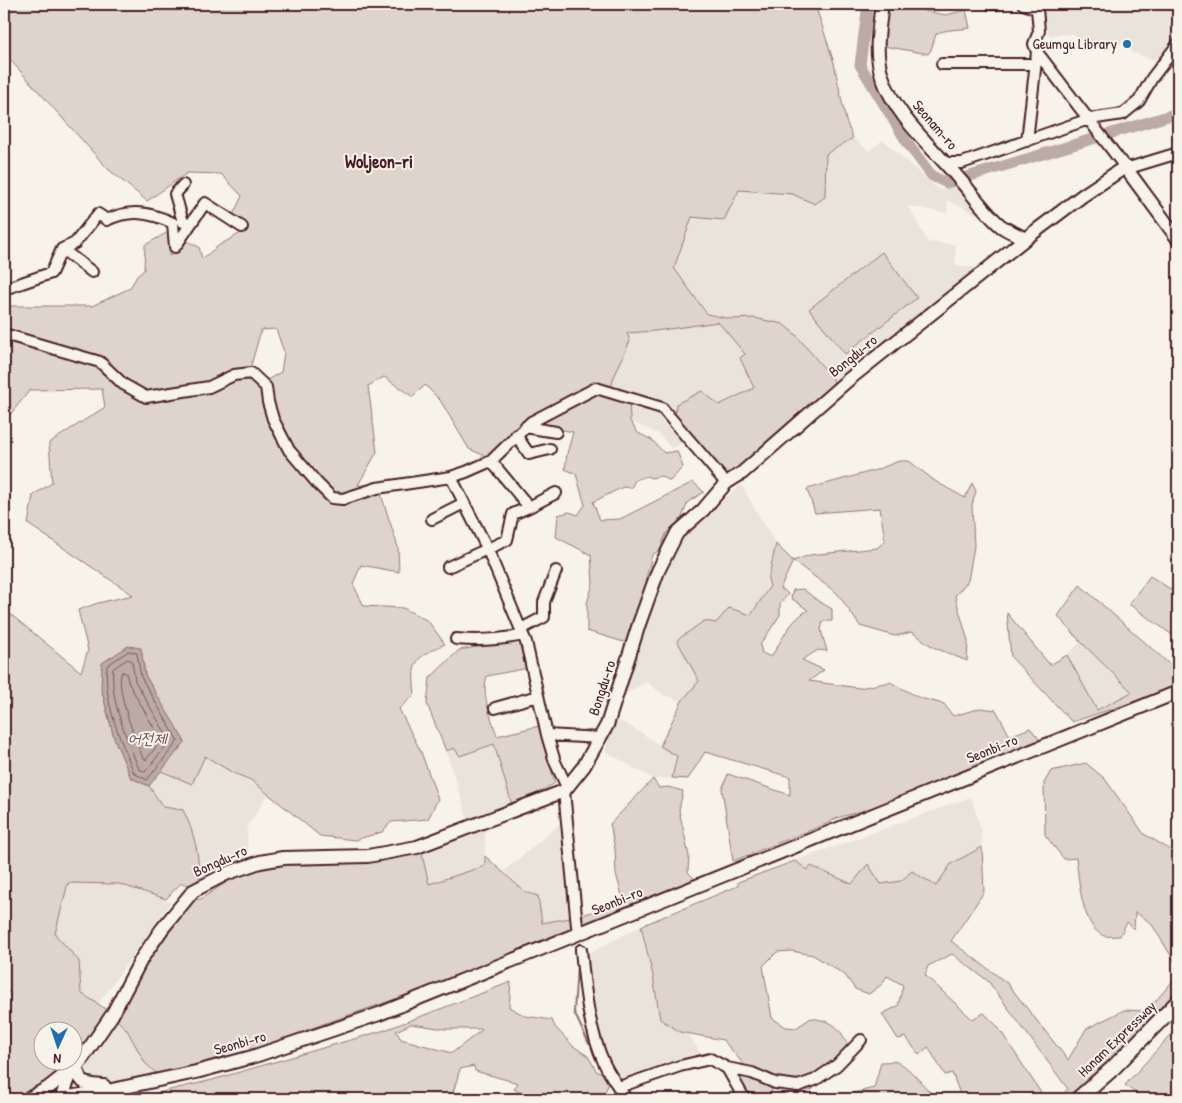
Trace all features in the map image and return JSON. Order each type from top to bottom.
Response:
[{"type":"highway","name":"Honam Expressway","points":[[1078,1099],[1112,1069],[1178,1002]]},
{"type":"highway","name":"Honam Expressway","points":[[1090,1099],[1178,1013]]},
{"type":"main road","name":"Seonam-ro","points":[[882,4],[877,46],[882,76],[898,108],[926,143],[1000,225],[1025,239]]},
{"type":"main road","name":"Bongdu-ro","points":[[82,1058],[112,1015],[142,958],[162,928],[193,891],[228,873],[260,862],[283,858],[368,856],[417,847],[566,789],[584,766],[607,725],[658,571],[677,533],[702,510],[726,483],[742,473],[848,380],[1025,239],[1082,196],[1125,167]]},
{"type":"main road","points":[[1125,167],[1178,239]]},
{"type":"main road","name":"Seonbi-ro","points":[[59,1099],[196,1072],[252,1057],[379,1014],[1178,692]]},
{"type":"main road","name":"Seonbi-ro","points":[[102,1099],[226,1072],[342,1036],[1178,701]]},
{"type":"main road","points":[[28,1099],[48,1088],[71,1070]]},
{"type":"main road","name":"Bongdu-ro","points":[[59,1099],[74,1070]]},
{"type":"main road","points":[[77,1070],[78,1077],[90,1085],[128,1086]]},
{"type":"street","points":[[990,4],[997,4]]},
{"type":"street","points":[[1023,4],[1037,9],[1039,31],[1034,44],[1037,52],[1125,167],[1178,153]]},
{"type":"street","points":[[948,166],[1090,121],[1123,114],[1139,101],[1152,78],[1178,44]]},
{"type":"street","points":[[1027,141],[1037,52]]},
{"type":"street","points":[[942,64],[1036,64]]},
{"type":"street","points":[[183,185],[175,194],[183,222],[190,225]]},
{"type":"street","points":[[4,289],[51,273],[62,249],[75,243],[98,214],[106,220],[124,214],[144,213],[156,215],[173,223],[175,247],[205,203],[242,227]]},
{"type":"street","points":[[62,249],[92,272]]},
{"type":"street","points":[[4,334],[100,362],[123,384],[146,397],[208,387],[234,375],[251,373],[266,387],[273,419],[289,450],[332,498],[343,499],[377,488],[451,477],[491,461],[531,422],[596,388],[662,408],[726,483]]},
{"type":"street","points":[[525,427],[556,432]]},
{"type":"street","points":[[516,435],[529,454],[550,449]]},
{"type":"street","points":[[491,461],[529,508]]},
{"type":"street","points":[[451,477],[487,548],[522,632],[554,762],[566,789],[577,926]]},
{"type":"street","points":[[448,567],[507,540],[513,514],[556,494]]},
{"type":"street","points":[[432,519],[464,503]]},
{"type":"street","points":[[456,640],[501,640],[522,632],[544,617],[544,602],[556,571]]},
{"type":"street","points":[[495,708],[538,696]]},
{"type":"street","points":[[547,735],[600,738]]},
{"type":"street","points":[[581,950],[588,1009],[594,1038],[604,1063],[626,1099]]},
{"type":"street","points":[[619,1087],[680,1066],[710,1059],[727,1068],[752,1073],[775,1084],[798,1086],[815,1080],[837,1065],[861,1040]]},
{"type":"street","points":[[727,1068],[744,1098],[748,1099]]},
{"type":"shaded area","points":[[4,4],[815,4],[834,63],[846,121],[853,138],[826,154],[825,197],[815,204],[792,194],[739,190],[724,220],[692,217],[674,268],[707,314],[731,319],[754,318],[783,324],[796,335],[833,379],[834,384],[727,478],[675,417],[676,404],[702,391],[719,405],[754,388],[740,358],[745,354],[718,322],[627,333],[630,341],[611,388],[629,397],[630,421],[638,433],[652,440],[664,453],[677,451],[683,467],[670,481],[661,476],[651,478],[647,476],[635,480],[631,488],[623,487],[593,502],[600,520],[620,519],[693,482],[704,492],[688,502],[682,517],[666,534],[660,550],[652,555],[646,579],[651,581],[627,643],[587,631],[587,603],[593,584],[591,555],[556,537],[558,515],[569,512],[578,515],[585,505],[576,474],[565,469],[573,432],[533,424],[490,458],[469,449],[440,400],[425,385],[413,397],[384,377],[368,386],[377,452],[358,485],[378,485],[398,547],[399,572],[361,565],[353,584],[364,606],[403,608],[428,621],[445,644],[427,653],[417,661],[414,674],[415,694],[399,709],[421,752],[438,799],[428,819],[391,822],[382,832],[355,840],[320,836],[251,780],[233,773],[205,756],[192,784],[161,771],[184,742],[145,675],[141,648],[101,688],[114,738],[131,778],[149,786],[163,807],[183,810],[196,844],[199,881],[189,885],[181,883],[166,899],[119,884],[68,883],[55,934],[79,961],[81,993],[109,1011],[82,1046],[82,1020],[32,1020],[32,1070],[61,1070],[24,1095],[35,1099],[9,1099],[10,992],[4,991],[4,609],[81,672],[88,650],[78,610],[133,595],[28,524],[33,495],[52,483],[49,443],[105,407],[102,389],[30,390],[4,422],[4,306],[92,306],[130,288],[137,276],[144,270],[145,245],[170,231],[169,256],[187,241],[199,247],[202,259],[218,246],[246,230],[232,217],[242,196],[221,174],[187,173],[147,201],[108,169],[4,53]],"holes":[[[276,329],[284,352],[281,372],[267,380],[250,369],[261,330]]]},
{"type":"shaded area","points":[[887,4],[908,4],[925,11],[946,15],[966,10],[970,28],[939,32],[936,34],[928,54],[884,46],[882,32]]},
{"type":"shaded area","points":[[1031,4],[1174,4],[1178,24],[1178,39],[1157,61],[1131,52],[1131,42],[1085,47],[1075,34],[1049,35],[1038,5]]},
{"type":"shaded area","points":[[853,138],[869,151],[883,140],[939,190],[957,186],[981,211],[976,214],[947,200],[947,213],[908,206],[928,242],[955,244],[956,265],[977,268],[838,382],[833,379],[796,335],[754,318],[731,319],[708,314],[674,268],[692,216],[739,190],[792,194],[815,203],[825,197],[826,154]]},
{"type":"shaded area","points":[[882,252],[917,298],[845,354],[809,309]]},
{"type":"shaded area","points":[[718,321],[746,354],[740,358],[754,388],[719,405],[691,438],[671,448],[659,434],[630,421],[629,397],[611,388],[626,333],[655,331]]},
{"type":"shaded area","points":[[899,461],[909,461],[935,481],[965,498],[972,483],[976,491],[972,505],[974,546],[968,581],[955,596],[968,641],[967,661],[933,647],[912,632],[895,636],[860,626],[837,593],[793,561],[810,555],[877,548],[885,541],[880,508],[815,513],[807,489],[876,470]]},
{"type":"shaded area","points":[[741,485],[776,544],[768,580],[770,586],[751,615],[693,667],[699,681],[682,701],[664,695],[646,682],[626,694],[623,689],[660,573],[682,535]]},
{"type":"shaded area","points":[[776,544],[793,561],[780,589],[788,594],[780,604],[780,615],[760,645],[762,653],[771,657],[791,625],[808,610],[791,598],[793,590],[803,589],[832,609],[832,621],[823,621],[821,630],[827,651],[818,650],[802,660],[824,670],[809,681],[859,688],[890,682],[920,698],[944,704],[953,716],[981,708],[996,710],[1010,736],[1030,728],[1040,740],[944,778],[929,787],[887,804],[837,818],[733,861],[722,789],[728,774],[790,795],[790,777],[705,752],[688,779],[672,778],[677,756],[660,746],[682,701],[699,681],[677,640],[704,621],[716,623],[729,608],[751,615],[770,586],[768,580]]},
{"type":"shaded area","points":[[1150,576],[1178,594],[1178,639],[1129,604]]},
{"type":"shaded area","points":[[1080,585],[1175,669],[1178,667],[1178,686],[1072,722],[1011,657],[1007,613],[1050,665],[1067,655],[1097,710],[1132,692],[1081,642],[1058,616]]},
{"type":"shaded area","points":[[521,640],[528,668],[487,676],[485,684],[486,698],[497,736],[539,726],[555,783],[513,808],[494,744],[460,756],[454,748],[446,751],[427,704],[430,678],[459,650]]},
{"type":"shaded area","points":[[1081,642],[1133,692],[1097,709],[1067,655]]},
{"type":"shaded area","points":[[615,718],[678,756],[672,778],[653,779],[605,751]]},
{"type":"shaded area","points":[[494,744],[513,808],[469,822],[446,751],[454,748],[461,756]]},
{"type":"shaded area","points":[[205,755],[233,773],[251,780],[268,794],[247,827],[248,858],[199,881],[199,865],[190,823],[184,811],[163,807],[149,786],[161,771],[192,784]]},
{"type":"shaded area","points":[[1086,763],[1105,779],[1144,834],[1178,854],[1178,967],[1151,923],[1135,912],[1134,929],[1127,922],[1120,936],[1104,936],[1096,931],[1090,923],[1082,901],[1076,858],[1064,859],[1045,835],[1044,783],[1051,771]]},
{"type":"shaded area","points":[[653,779],[659,788],[668,787],[683,791],[679,810],[689,856],[688,872],[697,881],[583,928],[582,915],[624,902],[616,874],[615,849],[610,824]]},
{"type":"shaded area","points":[[971,797],[981,829],[982,847],[951,864],[936,887],[901,881],[881,884],[853,884],[811,866],[808,870],[795,861]]},
{"type":"shaded area","points":[[562,822],[567,860],[570,918],[542,923],[525,892],[504,871]]},
{"type":"shaded area","points":[[485,827],[485,866],[429,884],[421,850]]},
{"type":"shaded area","points":[[982,847],[984,892],[951,941],[1007,983],[1068,1060],[1086,1029],[1124,1010],[1147,1011],[1178,975],[1178,989],[1093,1079],[1069,1099],[1057,1099],[1068,1089],[988,981],[952,954],[928,966],[925,975],[972,1019],[984,1013],[998,1027],[1045,1099],[962,1099],[952,1073],[945,1075],[928,1047],[919,1055],[906,1037],[898,1039],[882,1014],[898,1006],[903,985],[887,976],[882,984],[869,994],[855,989],[845,975],[813,955],[792,951],[777,952],[763,966],[772,1018],[786,1027],[796,1028],[811,1018],[825,1021],[838,1029],[848,1045],[812,1090],[794,1091],[772,1088],[770,1099],[747,1094],[739,1077],[746,1067],[723,1040],[680,1032],[660,1019],[653,976],[641,926],[738,886],[738,882],[795,861],[808,870],[811,866],[852,884],[868,864],[881,884],[901,881],[912,871],[936,886],[951,864]]},
{"type":"shaded area","points":[[421,850],[429,884],[485,866],[485,856],[525,892],[538,896],[542,923],[570,918],[572,932],[430,987],[309,1029],[292,1040],[259,1051],[241,1045],[211,1061],[157,1074],[145,1063],[127,1030],[115,1018],[147,964],[192,900],[201,899],[231,879],[255,868]]},
{"type":"shaded area","points":[[68,883],[119,884],[171,902],[98,1004],[81,993],[79,961],[55,934]]},
{"type":"shaded area","points":[[641,926],[653,976],[660,1019],[680,1032],[689,1034],[706,1063],[624,1089],[604,1052],[589,989],[588,954]]},
{"type":"shaded area","points":[[511,982],[509,1007],[525,1016],[552,1020],[555,1027],[573,1046],[588,1056],[597,1072],[605,1073],[609,1083],[602,1098],[530,1099],[514,1089],[518,1083],[475,1071],[474,1066],[460,1069],[451,1099],[132,1099],[212,1080],[385,1030]],"holes":[[[411,1024],[445,1029],[483,1029],[452,1053],[401,1039],[396,1031]]]},
{"type":"shaded area","points":[[115,1018],[127,1030],[145,1063],[157,1074],[70,1091],[79,1070],[82,1070],[83,1062]]},
{"type":"shaded area","points":[[1178,1027],[1178,1099],[1143,1099],[1125,1085]]},
{"type":"shaded area","points":[[881,1062],[897,1062],[901,1064],[935,1097],[934,1099],[853,1099],[853,1093],[874,1088]]},
{"type":"water","name":"어전제","points":[[128,646],[141,648],[145,675],[185,742],[149,786],[131,778],[114,738],[101,688],[102,663]]},
{"type":"waterway","points":[[868,4],[860,65],[908,144],[932,176],[947,183],[1178,113]]},
{"type":"waterway","points":[[577,966],[574,1012],[589,1044]]},
{"type":"waterway","points":[[629,1093],[634,1099]]},
{"type":"place","name":"Geumgu Library","points":[[1127,44]]},
{"type":"district","name":"Woljeon-ri","points":[[379,162]]}]
